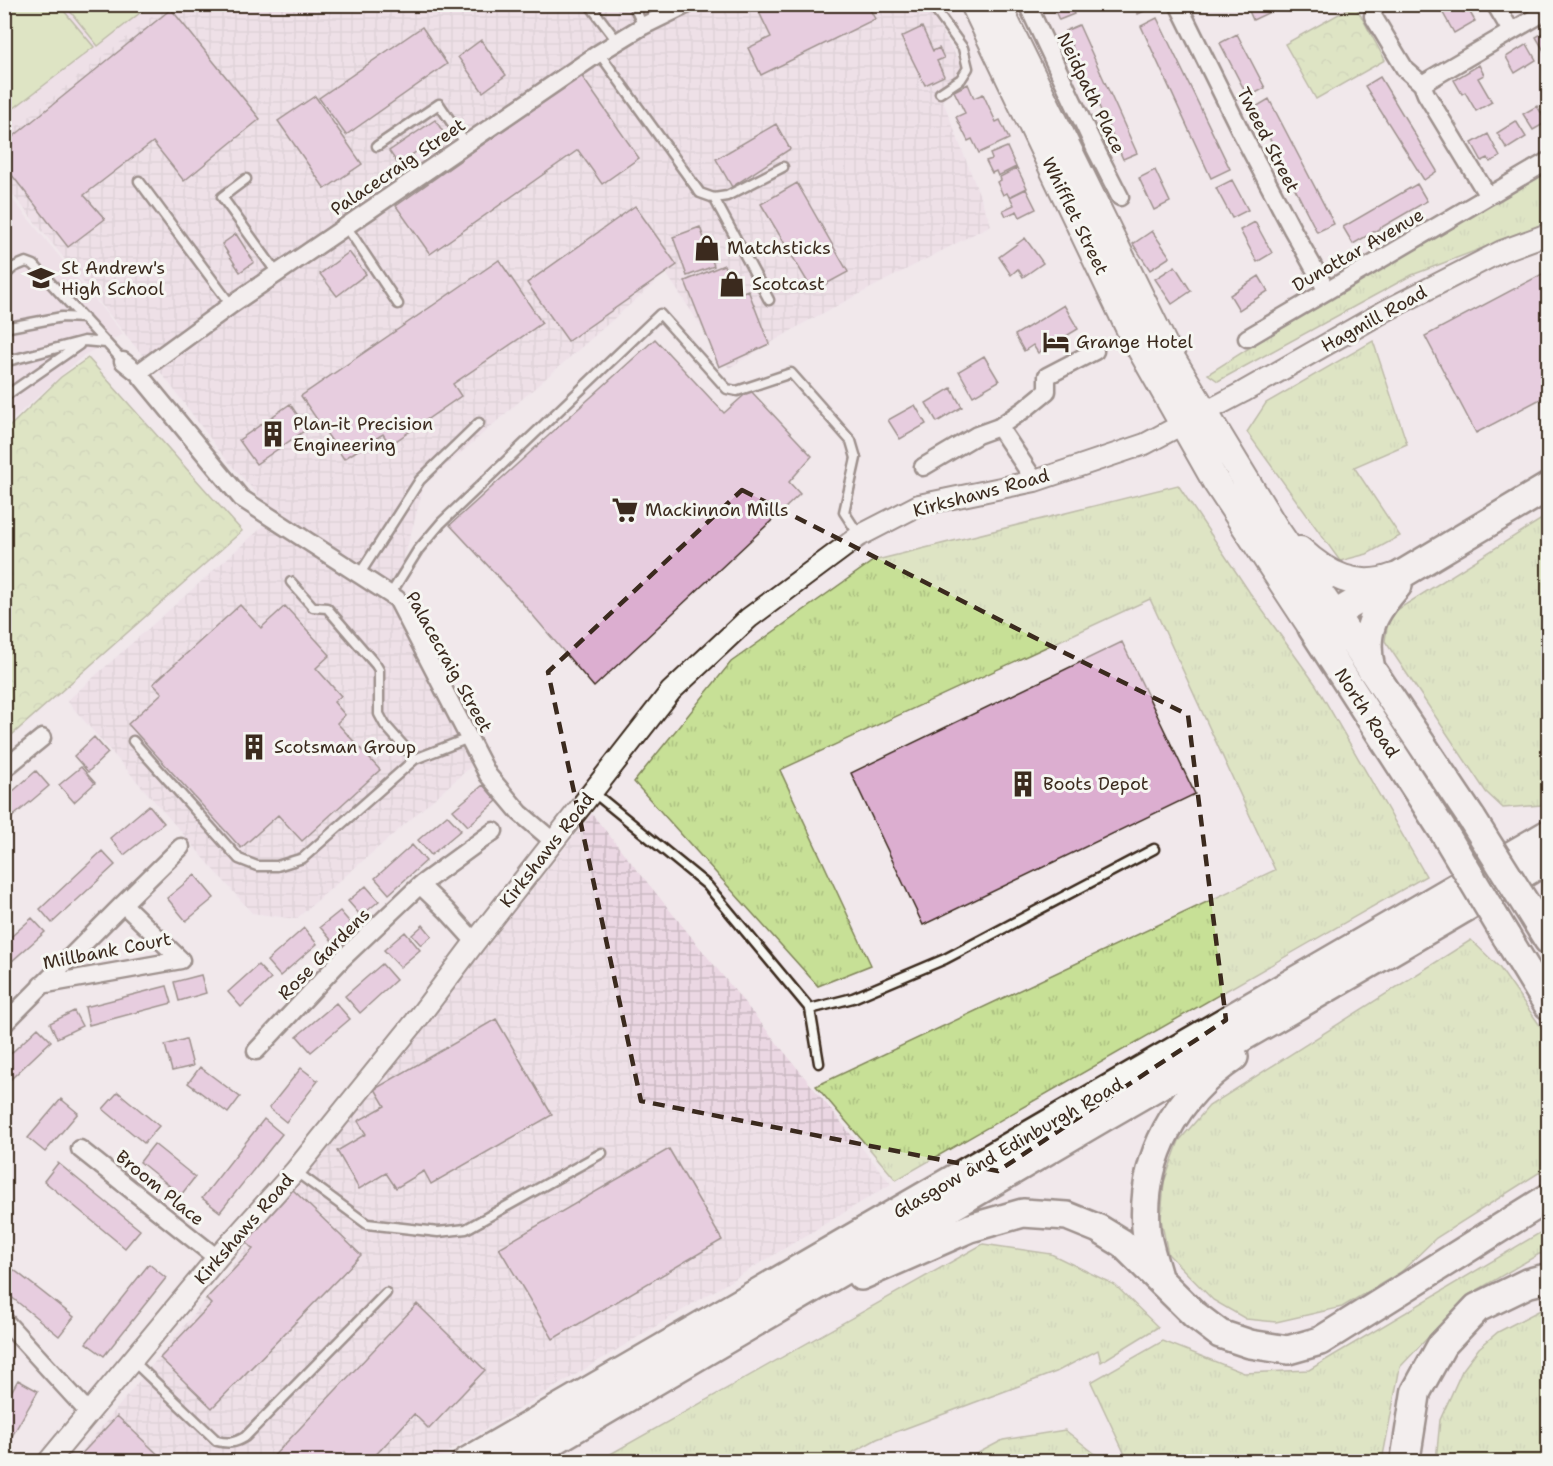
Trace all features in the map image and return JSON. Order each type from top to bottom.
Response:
[{"type":"highway","points":[[1323,621],[1548,487]]},
{"type":"highway","points":[[1372,672],[1367,650],[1372,621],[1382,603],[1411,570]]},
{"type":"highway","name":"North Road","points":[[1323,621],[1372,672],[1472,819],[1542,929]]},
{"type":"highway","name":"North Road","points":[[1323,621],[1445,834],[1548,1005]]},
{"type":"highway","name":"Glasgow and Edinburgh Road","points":[[466,1461],[1523,849],[1548,832]]},
{"type":"highway","name":"Glasgow and Edinburgh Road","points":[[518,1461],[1548,859]]},
{"type":"highway","points":[[1158,1277],[1146,1230],[1147,1180],[1162,1135],[1182,1106],[1219,1067],[1382,958]]},
{"type":"highway","points":[[736,1332],[970,1228],[1023,1213],[1067,1216],[1099,1229],[1122,1243],[1195,1315],[1220,1334],[1250,1344],[1288,1350],[1320,1341],[1548,1198]]},
{"type":"highway","points":[[1405,1461],[1416,1392],[1442,1345],[1477,1308],[1528,1283],[1548,1278]]},
{"type":"main road","name":"Whifflet Street","points":[[974,4],[1131,332],[1192,418]]},
{"type":"main road","name":"Whifflet Street","points":[[997,4],[1148,314],[1192,418]]},
{"type":"main road","name":"North Road","points":[[1192,418],[1275,528],[1323,621]]},
{"type":"main road","name":"North Road","points":[[1192,418],[1216,482],[1323,621]]},
{"type":"main road","points":[[1275,528],[1314,563],[1344,579],[1364,583],[1375,582],[1411,570]]},
{"type":"street","name":"Palacecraig Street","points":[[138,373],[277,273],[599,53],[643,26],[688,4]]},
{"type":"street","name":"Neidpath Place","points":[[1027,4],[1120,197]]},
{"type":"street","points":[[1495,4],[1511,31]]},
{"type":"street","name":"Tweed Street","points":[[1181,5],[1251,151],[1327,291]]},
{"type":"street","points":[[1422,84],[1548,10]]},
{"type":"street","points":[[1373,16],[1405,69],[1422,84],[1488,196]]},
{"type":"street","name":"Dunottar Avenue","points":[[1247,338],[1548,161]]},
{"type":"street","name":"Hagmill Road","points":[[1192,418],[1243,392],[1385,311],[1502,250],[1548,234]]},
{"type":"street","points":[[923,467],[977,435],[999,427],[1025,410],[1047,391],[1047,376],[1095,351]]},
{"type":"street","name":"Palacecraig Street","points":[[123,361],[138,373],[241,498],[397,599],[489,775],[520,813],[554,842]]},
{"type":"street","name":"Kirkshaws Road","points":[[48,1461],[217,1258],[295,1171],[415,1022],[475,942],[680,683],[749,618],[859,536],[919,505],[1035,481],[1145,444],[1192,418]]},
{"type":"street","points":[[999,427],[1035,481]]},
{"type":"street","points":[[4,769],[42,738]]},
{"type":"street","name":"Rose Gardens","points":[[256,1051],[341,960],[420,885],[494,831]]},
{"type":"street","name":"Millbank Court","points":[[42,985],[181,847]]},
{"type":"street","points":[[420,885],[447,910],[475,942]]},
{"type":"street","name":"Millbank Court","points":[[42,985],[181,960],[123,904]]},
{"type":"street","points":[[4,1024],[42,985]]},
{"type":"street","name":"Broom Place","points":[[80,1149],[217,1258]]},
{"type":"street","points":[[4,1320],[89,1413]]},
{"type":"lane","points":[[589,4],[617,41]]},
{"type":"lane","points":[[633,4],[643,26]]},
{"type":"lane","points":[[932,4],[963,48],[968,68],[961,79],[940,93]]},
{"type":"lane","points":[[599,53],[700,193],[714,198],[721,208],[769,300]]},
{"type":"lane","points":[[377,146],[439,104],[466,144]]},
{"type":"lane","points":[[714,198],[735,192],[783,167]]},
{"type":"lane","points":[[246,179],[222,197],[277,273]]},
{"type":"lane","points":[[139,181],[231,305]]},
{"type":"lane","points":[[346,226],[398,304]]},
{"type":"lane","points":[[4,276],[14,267],[26,262],[34,265],[123,361]]},
{"type":"lane","points":[[390,595],[418,550],[441,523],[660,314],[727,389],[737,391],[791,373],[851,441],[856,458],[844,512],[859,536]]},
{"type":"lane","points":[[4,328],[62,317],[84,318]]},
{"type":"lane","points":[[4,362],[84,341],[106,343]]},
{"type":"lane","points":[[4,397],[84,341]]},
{"type":"lane","points":[[359,574],[420,480],[479,423]]},
{"type":"lane","points":[[291,582],[313,607],[327,608],[376,665],[379,670],[379,714],[385,725],[415,759]]},
{"type":"lane","points":[[133,741],[239,859],[257,866],[277,866],[303,858],[415,759],[469,738]]},
{"type":"lane","points":[[593,792],[707,885],[810,1009],[819,1063]]},
{"type":"lane","points":[[810,1009],[853,998],[945,959],[1154,849]]},
{"type":"lane","points":[[295,1171],[368,1224],[438,1232],[466,1229],[602,1153]]},
{"type":"lane","points":[[133,1360],[217,1441],[236,1443],[245,1437],[386,1293]]},
{"type":"highlighted area","points":[[742,490],[1188,715],[1226,1020],[998,1171],[641,1101],[548,672]]},
{"type":"shaded area","points":[[925,4],[970,79],[940,93],[991,225],[804,323],[729,368],[666,273],[424,485],[391,607],[474,764],[296,919],[252,913],[67,701],[276,515],[224,457],[163,375],[138,350],[5,185],[5,136],[166,5]]},
{"type":"shaded area","points":[[5,5],[168,5],[5,136]]},
{"type":"shaded area","name":"St Andrew's High School","points":[[4,189],[123,334],[84,355],[5,426]]},
{"type":"shaded area","points":[[592,814],[891,1184],[433,1461],[73,1462],[206,1299]]},
{"type":"green space","points":[[5,4],[59,5],[94,47],[5,115]]},
{"type":"green space","points":[[65,5],[150,5],[98,46]]},
{"type":"green space","points":[[1355,5],[1385,60],[1316,99],[1285,44]]},
{"type":"green space","points":[[1548,168],[1548,223],[1412,275],[1218,381],[1208,374],[1328,298]]},
{"type":"green space","points":[[1373,341],[1407,444],[1354,467],[1400,536],[1367,554],[1340,561],[1247,432],[1266,403]]},
{"type":"green space","points":[[88,358],[242,531],[5,741],[5,431],[61,377]]},
{"type":"green space","points":[[1178,485],[1250,593],[1316,685],[1426,876],[896,1180],[816,1086],[1275,870],[1150,599],[780,770],[871,965],[818,986],[634,782],[731,662],[873,561]]},
{"type":"green space","points":[[1548,515],[1548,800],[1541,805],[1503,808],[1486,792],[1385,641],[1389,615]]},
{"type":"green space","points":[[1471,940],[1499,967],[1548,1037],[1548,1167],[1436,1238],[1401,1272],[1342,1307],[1276,1322],[1246,1319],[1213,1300],[1168,1254],[1161,1219],[1164,1182],[1179,1141],[1209,1106]]},
{"type":"green space","points":[[1548,1228],[1548,1254],[1539,1254],[1467,1296],[1400,1367],[1382,1461],[1128,1461],[1091,1382],[1163,1341],[1244,1373],[1309,1370]]},
{"type":"green space","points":[[983,1244],[1051,1254],[1115,1285],[1158,1327],[1101,1362],[1098,1350],[1056,1372],[877,1439],[837,1461],[598,1461]]},
{"type":"green space","points":[[1548,1306],[1548,1461],[1436,1461],[1440,1420],[1462,1371],[1479,1348],[1498,1332]]},
{"type":"green space","points":[[1065,1430],[1104,1461],[963,1461],[1003,1440]]},
{"type":"building","points":[[775,4],[867,4],[875,19],[761,75],[748,48],[771,37],[759,12]]},
{"type":"building","points":[[1052,4],[1070,4],[1074,14],[1059,20]]},
{"type":"building","points":[[1134,4],[1152,4],[1153,7],[1138,14]]},
{"type":"building","points":[[1246,4],[1287,4],[1253,20]]},
{"type":"building","points":[[1438,4],[1458,4],[1463,12],[1468,9],[1475,21],[1454,33]]},
{"type":"building","points":[[171,9],[260,119],[184,181],[153,142],[84,195],[105,219],[68,247],[4,165],[4,144]]},
{"type":"building","points":[[1157,18],[1230,169],[1211,178],[1141,26]]},
{"type":"building","points":[[1079,25],[1137,153],[1123,159],[1065,31]]},
{"type":"building","points":[[422,27],[447,64],[346,135],[319,98]]},
{"type":"building","points":[[922,27],[933,51],[939,48],[944,58],[937,61],[944,76],[925,85],[901,37]]},
{"type":"building","points":[[1548,30],[1548,55],[1547,56],[1536,37]]},
{"type":"building","points":[[1237,34],[1265,88],[1248,97],[1220,43]]},
{"type":"building","points":[[481,40],[506,75],[483,92],[458,57]]},
{"type":"building","points":[[1527,44],[1536,60],[1515,73],[1506,57]]},
{"type":"building","points":[[1479,65],[1484,75],[1478,78],[1492,102],[1476,111],[1465,92],[1462,94],[1454,80]]},
{"type":"building","points":[[581,75],[639,158],[602,184],[578,150],[430,254],[396,206]]},
{"type":"building","points":[[1380,77],[1437,171],[1424,180],[1365,86]]},
{"type":"building","points":[[968,84],[974,98],[983,94],[996,122],[1000,120],[1009,139],[979,153],[972,139],[968,141],[956,117],[965,113],[954,91]]},
{"type":"building","points":[[315,96],[362,164],[325,189],[278,121]]},
{"type":"building","points":[[1269,99],[1334,224],[1317,232],[1254,108]]},
{"type":"building","points":[[1537,106],[1547,122],[1533,130],[1523,114]]},
{"type":"building","points":[[435,120],[444,133],[398,164],[389,151]]},
{"type":"building","points":[[1516,121],[1526,137],[1507,149],[1497,133]]},
{"type":"building","points":[[776,124],[790,149],[732,187],[716,159]]},
{"type":"building","points":[[1488,134],[1500,157],[1490,162],[1488,158],[1482,161],[1472,143]]},
{"type":"building","points":[[1007,147],[1016,167],[998,176],[996,171],[992,173],[986,161],[992,159],[990,154]]},
{"type":"building","points":[[1017,168],[1027,188],[1009,197],[1007,193],[1003,195],[997,182],[1001,180],[1000,177]]},
{"type":"building","points":[[1155,170],[1170,202],[1154,210],[1139,178]]},
{"type":"building","points":[[1232,180],[1248,210],[1232,218],[1216,188]]},
{"type":"building","points":[[797,183],[848,272],[813,291],[761,204]]},
{"type":"building","points":[[1417,184],[1427,201],[1353,244],[1343,227]]},
{"type":"building","points":[[1026,189],[1036,209],[1020,217],[1017,211],[1006,216],[1003,210],[1014,205],[1010,197]]},
{"type":"building","points":[[635,206],[677,265],[568,341],[527,283]]},
{"type":"building","points":[[1255,222],[1272,253],[1257,262],[1240,230]]},
{"type":"building","points":[[700,227],[714,266],[687,276],[673,237]]},
{"type":"building","points":[[1152,231],[1170,257],[1150,270],[1133,244]]},
{"type":"building","points":[[236,234],[254,262],[240,272],[222,244]]},
{"type":"building","points":[[1025,238],[1043,263],[1023,277],[1018,269],[1011,275],[999,257]]},
{"type":"building","points":[[349,252],[366,274],[337,296],[320,274]]},
{"type":"building","points":[[499,260],[542,323],[453,384],[461,396],[390,445],[383,434],[344,459],[301,396]]},
{"type":"building","points":[[724,265],[735,295],[748,290],[769,344],[719,367],[685,281]]},
{"type":"building","points":[[1175,266],[1191,291],[1172,304],[1155,279]]},
{"type":"building","points":[[1548,271],[1548,395],[1476,433],[1425,336]]},
{"type":"building","points":[[1259,276],[1268,291],[1239,310],[1230,295]]},
{"type":"building","points":[[1064,305],[1078,329],[1038,353],[1033,345],[1024,351],[1015,335]]},
{"type":"building","name":"Mackinnon Mills","points":[[655,339],[724,413],[750,390],[812,456],[789,482],[800,494],[594,687],[518,598],[450,525]]},
{"type":"building","points":[[984,356],[999,381],[973,396],[959,371]]},
{"type":"building","points":[[951,388],[962,407],[937,422],[926,403]]},
{"type":"building","name":"Plan-it Precision Engineering","points":[[290,404],[307,429],[256,464],[239,440]]},
{"type":"building","points":[[915,405],[926,424],[900,439],[888,420]]},
{"type":"building","name":"Scotsman Group","points":[[240,605],[261,628],[285,606],[330,655],[316,668],[341,696],[334,702],[345,715],[337,723],[380,770],[302,841],[278,815],[241,848],[128,724],[162,693],[153,684]]},
{"type":"building","name":"Boots Depot","points":[[1122,642],[1195,794],[923,925],[851,773]]},
{"type":"building","points":[[94,737],[108,753],[88,772],[74,756]]},
{"type":"building","points":[[81,767],[95,783],[74,802],[59,785]]},
{"type":"building","points":[[36,771],[49,786],[4,824],[4,799]]},
{"type":"building","points":[[483,785],[497,801],[468,826],[453,810]]},
{"type":"building","points":[[149,805],[164,823],[124,855],[110,838]]},
{"type":"building","points":[[447,815],[461,830],[431,855],[418,840]]},
{"type":"building","points":[[412,845],[426,861],[389,894],[375,878]]},
{"type":"building","points":[[102,851],[115,865],[52,923],[40,909]]},
{"type":"building","points":[[195,875],[214,898],[186,921],[167,898]]},
{"type":"building","points":[[366,886],[379,901],[361,916],[348,901]]},
{"type":"building","points":[[340,911],[353,926],[333,942],[320,927]]},
{"type":"building","points":[[32,918],[45,932],[4,968],[4,943]]},
{"type":"building","points":[[423,925],[432,936],[421,945],[412,935]]},
{"type":"building","points":[[304,928],[317,944],[280,976],[267,961]]},
{"type":"building","points":[[405,932],[420,950],[400,967],[384,950]]},
{"type":"building","points":[[382,964],[396,980],[360,1013],[345,996]]},
{"type":"building","points":[[258,965],[271,979],[241,1007],[228,992]]},
{"type":"building","points":[[201,975],[206,993],[179,1001],[174,982]]},
{"type":"building","points":[[167,986],[172,1003],[89,1025],[85,1007]]},
{"type":"building","points":[[336,1003],[350,1019],[311,1052],[297,1036]]},
{"type":"building","points":[[74,1011],[82,1026],[57,1038],[50,1023]]},
{"type":"building","points":[[496,1019],[552,1115],[431,1184],[424,1171],[396,1188],[386,1173],[359,1189],[337,1151],[366,1134],[358,1121],[385,1106],[375,1089]]},
{"type":"building","points":[[38,1028],[51,1041],[11,1079],[4,1073],[4,1060]]},
{"type":"building","points":[[186,1039],[193,1066],[172,1071],[165,1045]]},
{"type":"building","points":[[200,1067],[240,1097],[228,1113],[188,1083]]},
{"type":"building","points":[[301,1068],[318,1081],[286,1122],[269,1108]]},
{"type":"building","points":[[118,1092],[159,1126],[144,1143],[103,1109]]},
{"type":"building","points":[[61,1099],[78,1113],[45,1152],[28,1138]]},
{"type":"building","points":[[264,1119],[282,1134],[220,1212],[202,1198]]},
{"type":"building","points":[[154,1144],[195,1177],[181,1195],[140,1162]]},
{"type":"building","points":[[669,1149],[722,1240],[553,1339],[499,1248]]},
{"type":"building","points":[[58,1163],[140,1230],[125,1248],[44,1181]]},
{"type":"building","points":[[292,1189],[361,1255],[212,1408],[160,1358],[211,1304],[206,1299],[253,1249],[244,1240]]},
{"type":"building","points":[[4,1262],[74,1317],[59,1336],[4,1291]]},
{"type":"building","points":[[149,1264],[166,1278],[104,1356],[86,1343]]},
{"type":"building","points":[[417,1304],[485,1370],[429,1429],[414,1414],[369,1462],[355,1462],[345,1452],[336,1462],[268,1462]]},
{"type":"building","points":[[18,1380],[38,1391],[4,1450],[4,1404]]},
{"type":"building","points":[[117,1416],[130,1428],[166,1462],[74,1462]]},
{"type":"place","name":"Matchsticks","points":[[707,248]]},
{"type":"place","name":"St Andrew's High School","points":[[41,278]]},
{"type":"place","name":"Scotcast","points":[[732,284]]},
{"type":"place","name":"Grange Hotel","points":[[1056,342]]},
{"type":"place","name":"Plan-it Precision Engineering","points":[[273,434]]},
{"type":"place","name":"Mackinnon Mills","points":[[625,510]]},
{"type":"place","name":"Scotsman Group","points":[[254,747]]},
{"type":"place","name":"Boots Depot","points":[[1023,784]]}]
